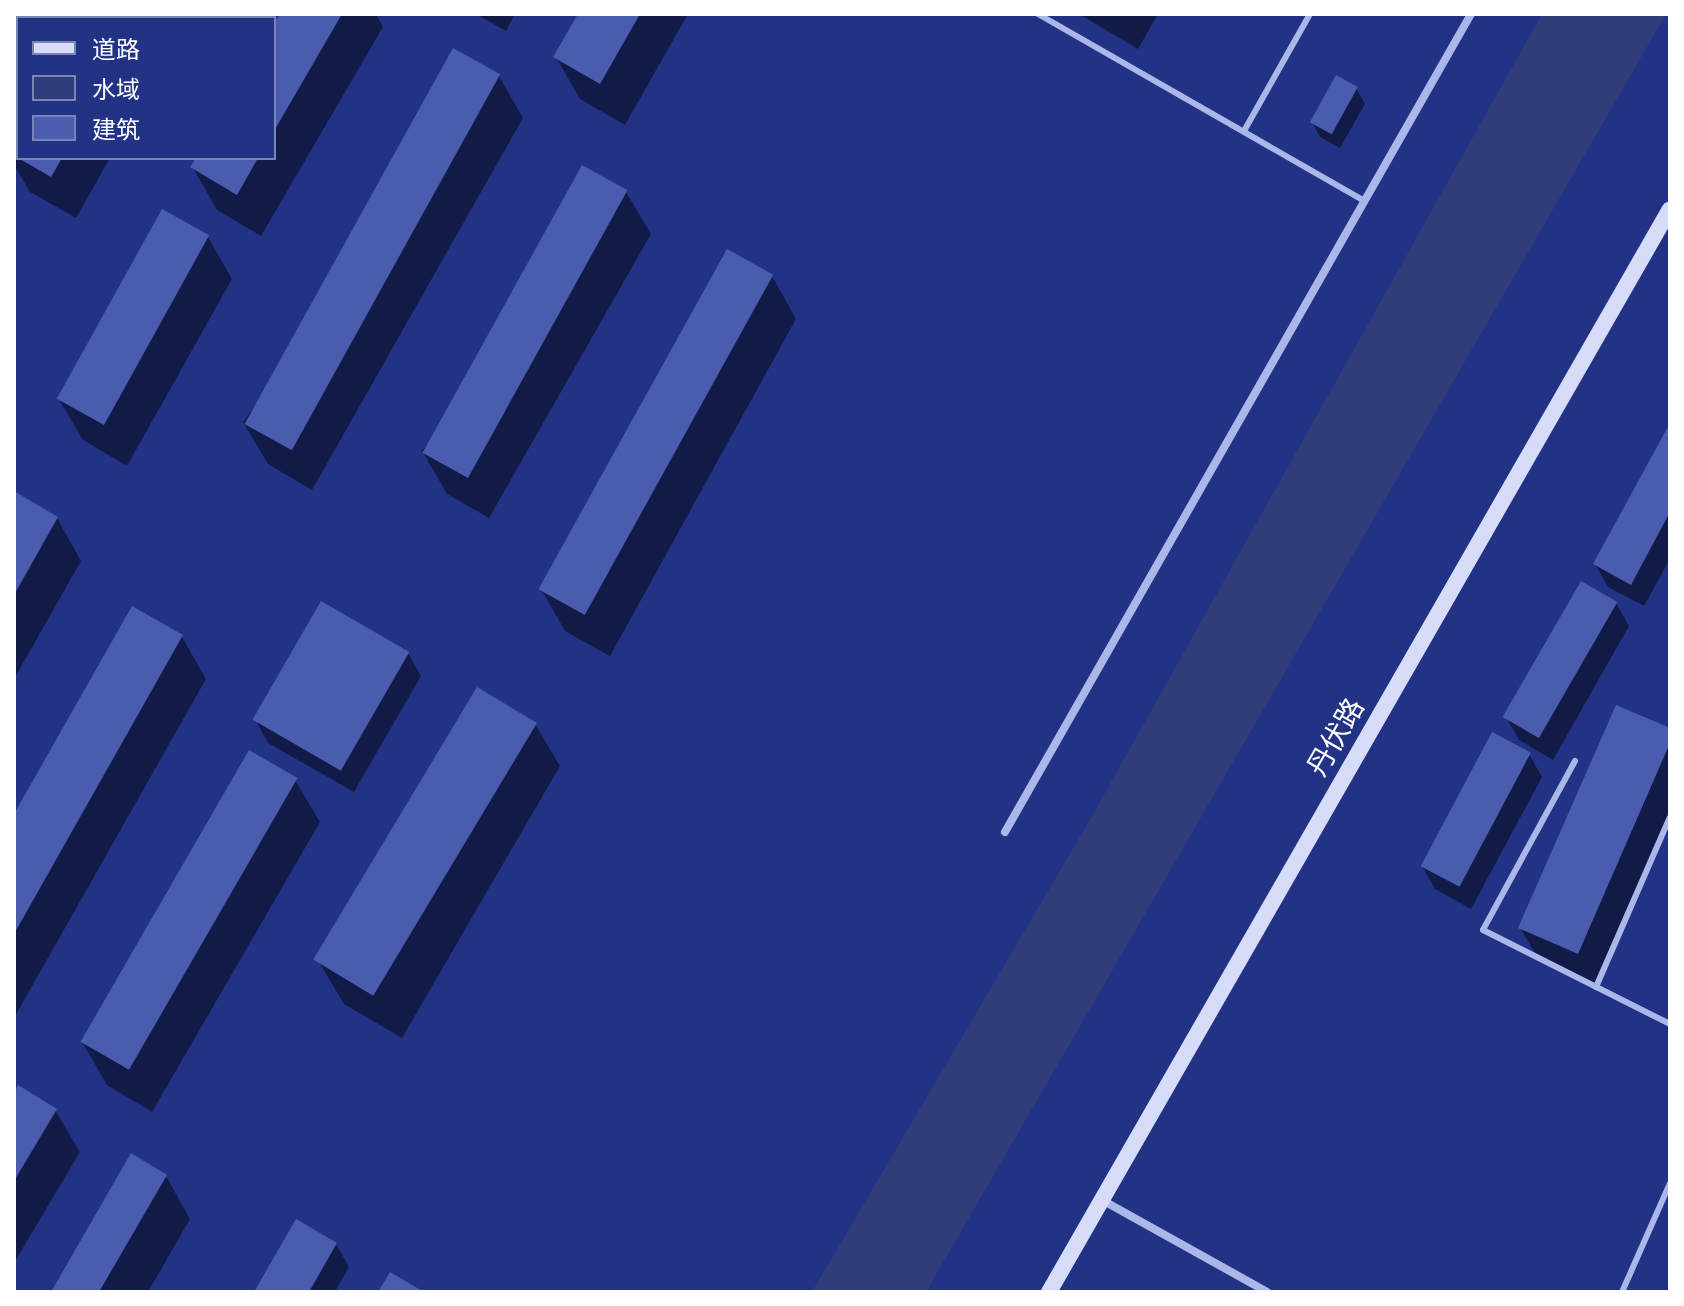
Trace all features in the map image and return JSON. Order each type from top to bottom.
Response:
[{"type":"main road","name":"丹伏路","points":[[1049,1292],[1670,209]]},
{"type":"street","points":[[1005,832],[1471,14]]},
{"type":"street","points":[[1102,1200],[1267,1292]]},
{"type":"lane","points":[[1038,14],[1363,200]]},
{"type":"lane","points":[[1244,131],[1310,14]]},
{"type":"lane","points":[[1575,761],[1483,930],[1670,1024]]},
{"type":"lane","points":[[1596,987],[1670,817]]},
{"type":"lane","points":[[1622,1292],[1670,1183]]},
{"type":"water","points":[[1542,14],[1666,14],[926,1292],[812,1292],[1091,818]]},
{"type":"building","points":[[79,14],[143,14],[110,16]]},
{"type":"building","points":[[280,14],[342,14],[276,128],[276,20]]},
{"type":"building","points":[[578,14],[640,14],[600,84],[553,57]]},
{"type":"building","points":[[453,48],[500,74],[292,450],[245,424]]},
{"type":"building","points":[[1336,75],[1358,87],[1332,134],[1310,122]]},
{"type":"building","points":[[21,160],[61,160],[51,177]]},
{"type":"building","points":[[195,160],[257,160],[237,195],[190,167]]},
{"type":"building","points":[[582,165],[627,190],[468,478],[422,453]]},
{"type":"building","points":[[162,209],[209,235],[104,425],[57,399]]},
{"type":"building","points":[[727,249],[773,275],[585,615],[538,589]]},
{"type":"building","points":[[1670,423],[1670,512],[1631,585],[1593,564]]},
{"type":"building","points":[[14,491],[58,517],[14,595]]},
{"type":"building","points":[[1581,581],[1617,602],[1539,738],[1502,717]]},
{"type":"building","points":[[321,601],[409,652],[341,771],[252,720]]},
{"type":"building","points":[[132,606],[183,635],[14,934],[14,814]]},
{"type":"building","points":[[477,687],[537,723],[373,996],[313,960]]},
{"type":"building","points":[[1616,705],[1670,728],[1670,743],[1578,954],[1518,928]]},
{"type":"building","points":[[1492,732],[1531,753],[1459,887],[1421,866]]},
{"type":"building","points":[[249,750],[297,778],[129,1070],[81,1042]]},
{"type":"building","points":[[18,1085],[57,1109],[14,1181],[14,1092]]},
{"type":"building","points":[[131,1153],[167,1175],[99,1292],[51,1292]]},
{"type":"building","points":[[296,1219],[337,1243],[309,1292],[254,1292]]},
{"type":"building","points":[[390,1272],[424,1292],[378,1292]]}]
